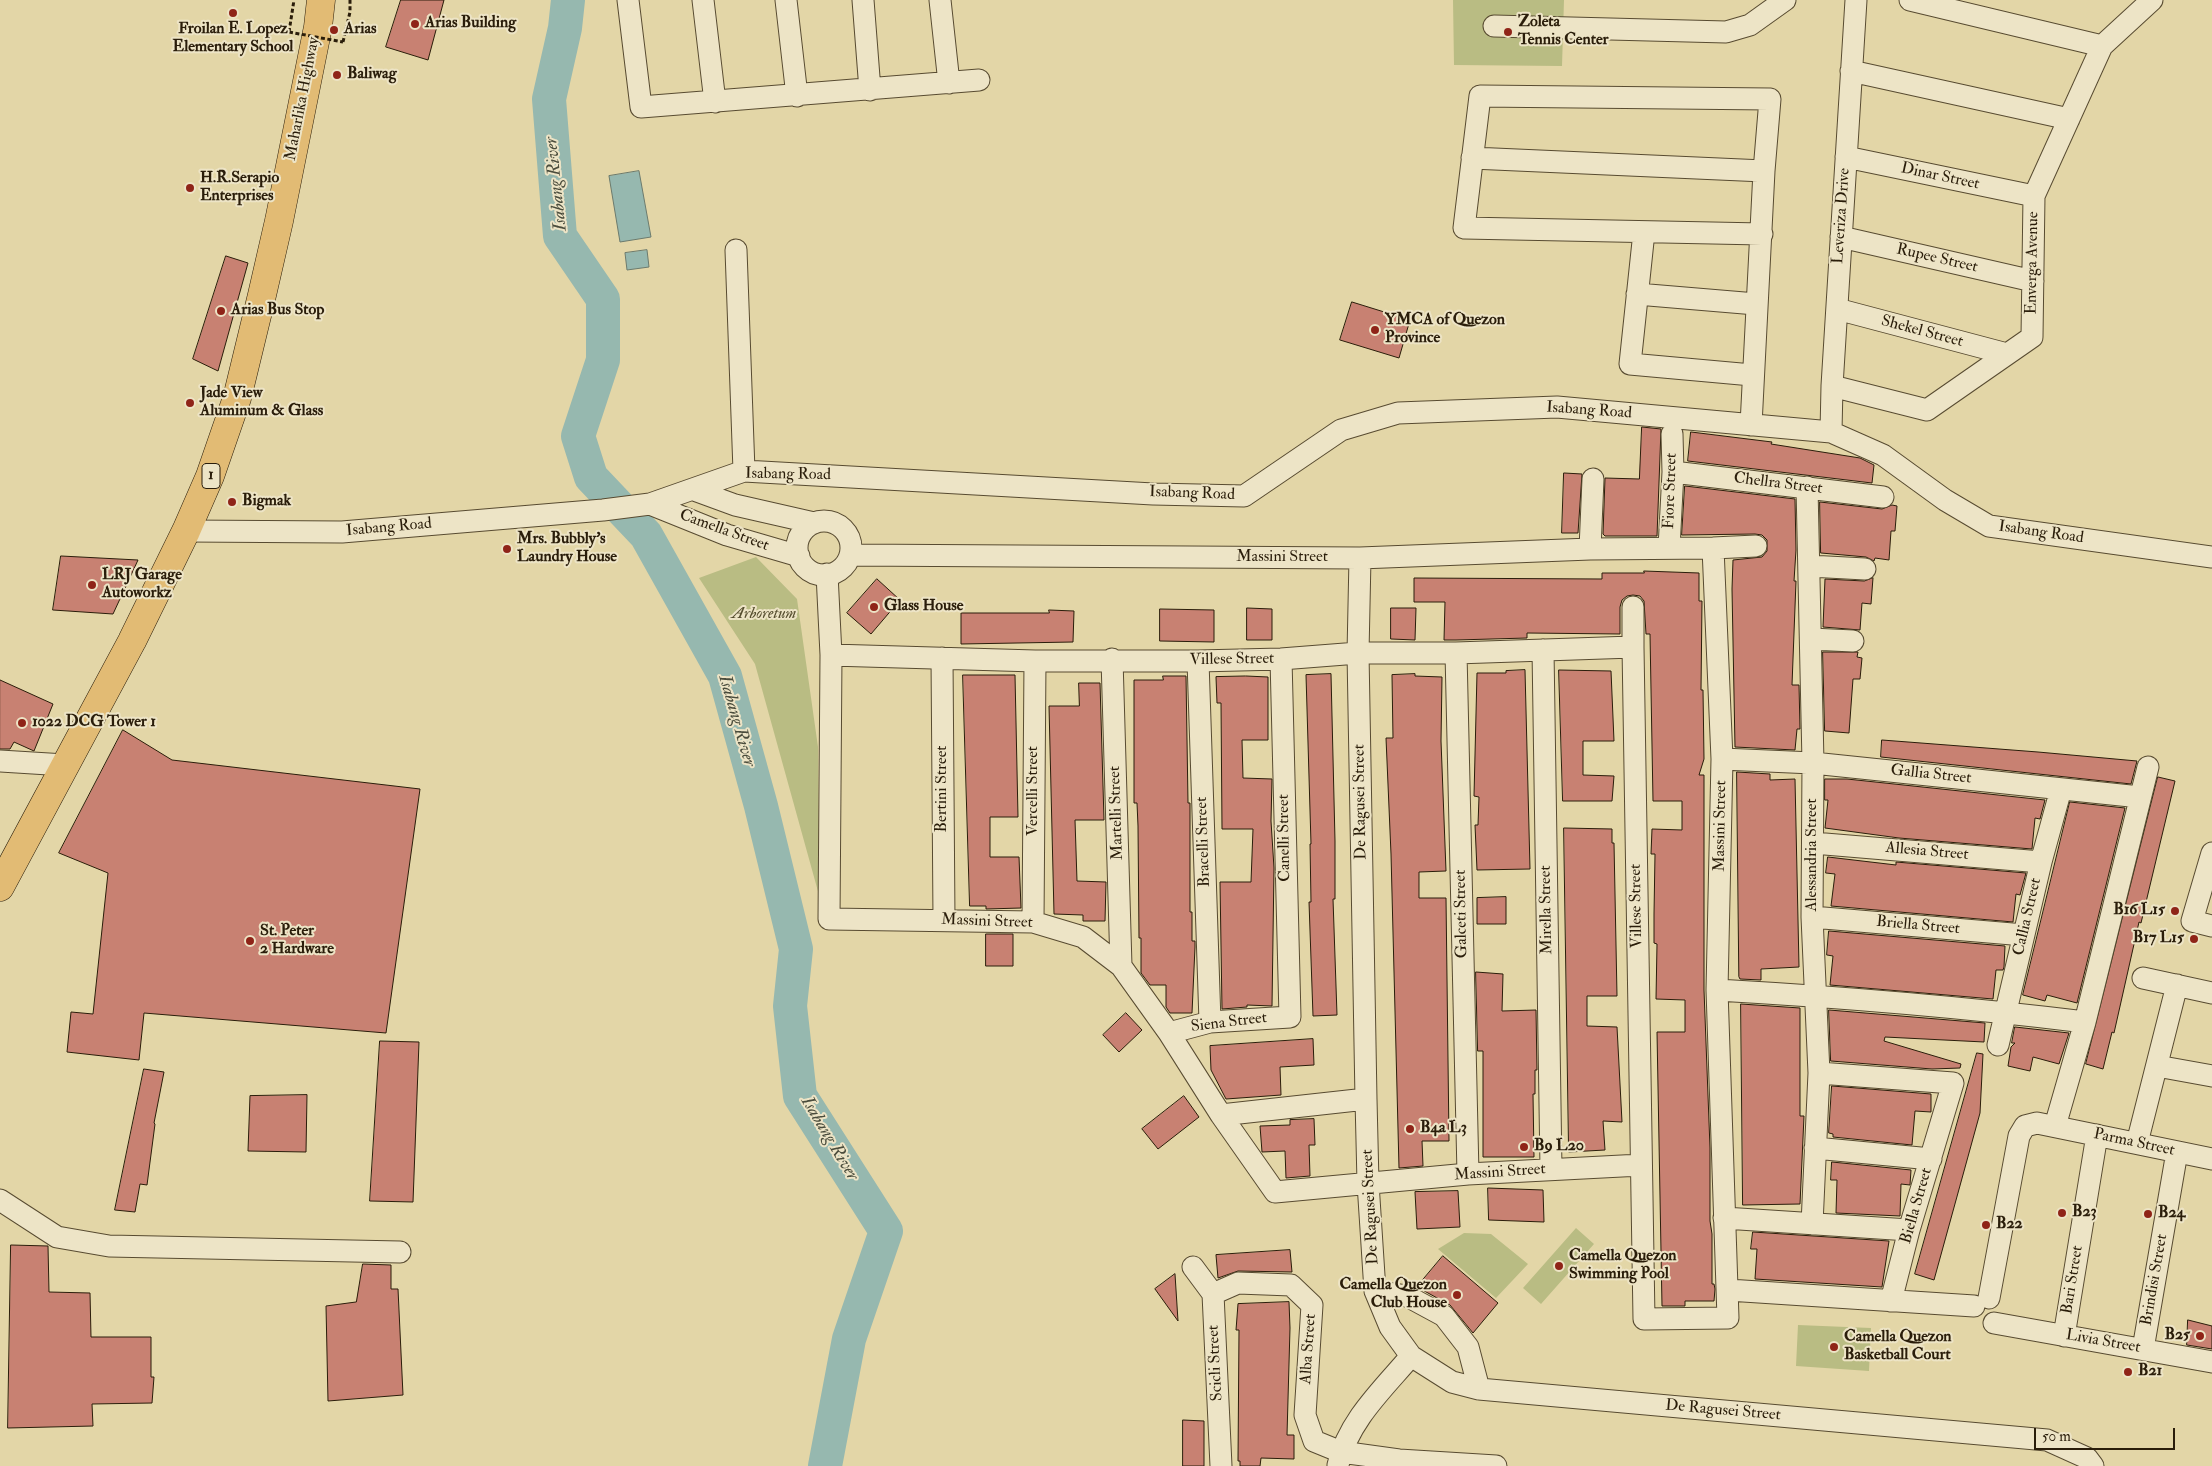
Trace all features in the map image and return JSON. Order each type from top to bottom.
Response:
[{"type":"main road","name":"Maharlika Highway","points":[[0,887],[132,641],[186,531],[210,476],[237,398],[279,221],[318,27],[321,0]]},
{"type":"street","points":[[628,0],[641,108],[978,80]]},
{"type":"street","points":[[703,0],[715,102]]},
{"type":"street","points":[[786,0],[797,96]]},
{"type":"street","points":[[863,0],[870,90]]},
{"type":"street","points":[[940,0],[949,83]]},
{"type":"street","points":[[1494,26],[1726,32],[1750,25],[1785,0]]},
{"type":"street","name":"Leveriza Drive","points":[[1831,432],[1836,310],[1856,0]]},
{"type":"street","points":[[1910,0],[2102,46]]},
{"type":"street","name":"Enverga Avenue","points":[[1832,386],[1927,410],[2032,337],[2034,196],[2102,46],[2152,0]]},
{"type":"street","points":[[1852,71],[2069,119]]},
{"type":"street","points":[[1751,425],[1756,304],[1762,234],[1764,172],[1770,99],[1480,96],[1464,228],[1762,234]]},
{"type":"street","name":"Dinar Street","points":[[1846,157],[2034,196]]},
{"type":"street","points":[[1472,158],[1764,172]]},
{"type":"street","points":[[1644,232],[1630,364],[1752,375]]},
{"type":"street","name":"Rupee Street","points":[[1841,237],[2033,281]]},
{"type":"street","points":[[736,250],[744,471]]},
{"type":"street","points":[[1637,294],[1756,304]]},
{"type":"street","name":"Shekel Street","points":[[1836,310],[2006,354]]},
{"type":"street","name":"Isabang Road","points":[[186,531],[342,532],[603,510],[646,504],[694,490],[744,471],[1153,494],[1244,496],[1340,430],[1398,413],[1557,407],[1831,432],[1883,455],[1945,500],[1989,526],[2212,557]]},
{"type":"street","name":"Fiore Street","points":[[1669,548],[1673,472],[1672,434]]},
{"type":"street","name":"Chellra Street","points":[[1673,472],[1882,497]]},
{"type":"street","points":[[1590,549],[1593,479]]},
{"type":"street","name":"Alessandria Street","points":[[1807,487],[1813,763],[1812,917],[1819,1073],[1812,1224]]},
{"type":"street","name":"Camella Street","points":[[694,490],[734,505],[814,523]]},
{"type":"street","name":"Camella Street","points":[[646,504],[727,535],[799,556]]},
{"type":"street","points":[[831,522],[839,525],[850,539],[850,555],[842,568],[827,574],[813,572],[807,568],[799,556],[798,549],[801,535],[806,528],[814,523],[831,522]]},
{"type":"street","name":"Massini Street","points":[[850,555],[1360,558],[1590,549],[1756,546]]},
{"type":"street","name":"Massini Street","points":[[827,574],[832,655],[829,919],[1033,922],[1083,937],[1121,966],[1169,1033],[1221,1115],[1275,1192],[1468,1174],[1640,1165],[1644,1318],[1728,1318],[1717,990],[1722,759],[1713,548]]},
{"type":"street","name":"De Ragusei Street","points":[[1360,558],[1358,653],[1368,1183],[1375,1291],[1390,1327],[1411,1356],[1452,1382],[1479,1389],[2047,1440],[2087,1458],[2093,1466]]},
{"type":"street","points":[[1809,566],[1865,569]]},
{"type":"street","name":"Villese Street","points":[[1633,607],[1640,1165]]},
{"type":"street","points":[[1811,639],[1854,641]]},
{"type":"street","name":"Villese Street","points":[[832,655],[1034,660],[1198,661],[1281,659],[1358,653],[1456,653],[1633,647]]},
{"type":"street","name":"Mirella Street","points":[[1543,650],[1551,1169]]},
{"type":"street","name":"Galceti Street","points":[[1456,653],[1468,1174]]},
{"type":"street","name":"Bertini Street","points":[[942,658],[944,920]]},
{"type":"street","name":"Martelli Street","points":[[1112,659],[1121,966]]},
{"type":"street","name":"Canelli Street","points":[[1281,659],[1290,1017]]},
{"type":"street","name":"Vercelli Street","points":[[1033,922],[1034,660]]},
{"type":"street","name":"Bracelli Street","points":[[1198,661],[1210,1022]]},
{"type":"street","name":"Gallia Street","points":[[1722,759],[1813,763],[2140,797]]},
{"type":"street","points":[[0,761],[65,765]]},
{"type":"street","points":[[2055,1126],[2085,1022],[2148,767]]},
{"type":"street","name":"Callia Street","points":[[1998,1045],[2041,862],[2062,789]]},
{"type":"street","name":"Allesia Street","points":[[1813,843],[2041,862]]},
{"type":"street","points":[[2202,923],[2212,854]]},
{"type":"street","name":"Briella Street","points":[[1812,917],[2024,935]]},
{"type":"street","points":[[2144,978],[2212,993]]},
{"type":"street","points":[[2138,1143],[2177,985]]},
{"type":"street","points":[[1717,990],[1816,996],[2085,1022]]},
{"type":"street","name":"Siena Street","points":[[1169,1033],[1210,1022],[1290,1017]]},
{"type":"street","points":[[2157,1066],[2212,1076]]},
{"type":"street","name":"Biella Street","points":[[1819,1073],[1954,1083],[1909,1230],[1892,1301]]},
{"type":"street","points":[[1221,1115],[1366,1099]]},
{"type":"street","name":"Parma Street","points":[[1981,1302],[2018,1136],[2025,1126],[2037,1123],[2055,1126],[2212,1159]]},
{"type":"street","name":"Bari Street","points":[[2064,1336],[2097,1135]]},
{"type":"street","points":[[1815,1148],[1931,1159]]},
{"type":"street","name":"Brindisi Street","points":[[2142,1349],[2178,1152]]},
{"type":"street","points":[[0,1200],[57,1237],[109,1246],[400,1252]]},
{"type":"street","points":[[1724,1218],[1909,1230]]},
{"type":"street","points":[[1193,1267],[1213,1294]]},
{"type":"street","name":"Alba Street","points":[[1213,1294],[1238,1283],[1291,1285],[1312,1304],[1305,1415],[1314,1441],[1339,1459]]},
{"type":"street","points":[[1728,1290],[1892,1301],[1981,1302]]},
{"type":"street","points":[[1375,1291],[1407,1296],[1444,1316],[1468,1346],[1479,1389]]},
{"type":"street","name":"Scicli Street","points":[[1213,1294],[1221,1466]]},
{"type":"street","name":"Livia Street","points":[[1981,1302],[1973,1315],[1978,1322],[1986,1326],[1994,1324],[2212,1362]]},
{"type":"street","points":[[1411,1356],[1361,1414],[1339,1459],[1399,1460],[1496,1466]]},
{"type":"path","points":[[294,0],[289,32],[343,42],[350,12],[350,0]]},
{"type":"green space","name":"Zoleta Tennis Center","points":[[1453,0],[1564,0],[1562,66],[1454,65]]},
{"type":"green space","name":"Arboretum","points":[[756,557],[797,599],[818,747],[819,895],[755,664],[699,578]]},
{"type":"green space","name":"Camella Quezon Swimming Pool","points":[[1576,1228],[1594,1244],[1541,1304],[1523,1288]]},
{"type":"green space","points":[[1464,1233],[1491,1234],[1528,1264],[1496,1298],[1438,1249]]},
{"type":"green space","name":"Camella Quezon Basketball Court","points":[[1798,1325],[1871,1328],[1869,1371],[1796,1366]]},
{"type":"water","points":[[639,171],[651,237],[620,242],[609,176]]},
{"type":"water","points":[[647,250],[649,267],[627,270],[625,253]]},
{"type":"building","name":"Arias Building","points":[[401,0],[444,0],[428,60],[386,47]]},
{"type":"building","name":"Arias Bus Stop","points":[[226,256],[248,263],[218,371],[193,359]]},
{"type":"building","name":"YMCA of Quezon Province","points":[[1352,302],[1410,320],[1399,358],[1340,340]]},
{"type":"building","points":[[1642,427],[1661,429],[1657,536],[1605,536],[1603,534],[1605,478],[1639,479]]},
{"type":"building","points":[[1691,432],[1772,442],[1771,444],[1860,458],[1874,465],[1872,483],[1688,461]]},
{"type":"building","points":[[1564,473],[1582,474],[1578,533],[1562,533]]},
{"type":"building","points":[[1685,486],[1795,499],[1796,550],[1794,581],[1796,581],[1792,685],[1799,685],[1800,729],[1797,729],[1795,750],[1735,747],[1733,560],[1762,557],[1767,551],[1767,540],[1762,535],[1755,534],[1682,535]]},
{"type":"building","points":[[1820,502],[1882,509],[1892,505],[1897,506],[1895,531],[1891,531],[1889,560],[1875,558],[1874,561],[1866,557],[1821,553]]},
{"type":"building","name":"LRJ Garage Autoworkz","points":[[61,556],[138,560],[113,614],[53,610]]},
{"type":"building","points":[[1644,571],[1699,573],[1699,601],[1702,601],[1701,690],[1703,690],[1704,759],[1699,775],[1704,775],[1704,990],[1710,1148],[1712,1284],[1714,1284],[1715,1289],[1714,1301],[1685,1301],[1685,1306],[1662,1306],[1657,1032],[1685,1032],[1685,1000],[1656,999],[1657,944],[1654,943],[1655,854],[1651,854],[1652,829],[1682,830],[1682,801],[1653,801],[1650,634],[1646,634],[1644,601],[1640,596],[1633,595],[1627,596],[1622,600],[1620,607],[1620,634],[1527,633],[1527,638],[1456,640],[1444,640],[1445,602],[1414,602],[1414,578],[1602,579],[1602,573],[1644,573]]},
{"type":"building","points":[[1873,578],[1871,604],[1862,603],[1860,630],[1823,627],[1825,579],[1864,581]]},
{"type":"building","name":"Glass House","points":[[877,579],[900,600],[871,634],[847,613]]},
{"type":"building","points":[[1247,608],[1272,609],[1272,640],[1247,640]]},
{"type":"building","points":[[1391,608],[1416,608],[1415,640],[1391,639]]},
{"type":"building","points":[[1160,609],[1214,610],[1214,642],[1160,641]]},
{"type":"building","points":[[1049,610],[1074,611],[1073,642],[961,644],[961,613],[1049,613]]},
{"type":"building","points":[[1823,652],[1858,652],[1857,657],[1862,658],[1860,679],[1853,679],[1849,733],[1825,731]]},
{"type":"building","points":[[1525,670],[1530,869],[1477,870],[1475,825],[1478,825],[1479,797],[1474,796],[1477,673],[1506,673],[1506,671]]},
{"type":"building","points":[[1559,670],[1611,671],[1614,741],[1583,741],[1583,775],[1614,776],[1612,801],[1563,801]]},
{"type":"building","points":[[1331,674],[1335,841],[1335,899],[1333,899],[1337,1015],[1313,1016],[1309,902],[1311,902],[1311,844],[1306,675]]},
{"type":"building","points":[[1415,674],[1415,676],[1442,677],[1441,741],[1446,871],[1419,872],[1419,898],[1446,898],[1449,1141],[1422,1141],[1423,1166],[1399,1168],[1386,738],[1393,738],[1392,675]]},
{"type":"building","points":[[963,675],[1015,675],[1018,817],[990,817],[990,857],[1019,857],[1021,908],[986,909],[986,906],[970,906]]},
{"type":"building","points":[[1163,676],[1186,676],[1188,803],[1190,803],[1190,912],[1192,912],[1192,941],[1195,941],[1192,1013],[1170,1013],[1166,1007],[1166,985],[1150,985],[1141,973],[1138,826],[1137,803],[1134,803],[1134,680],[1163,680]]},
{"type":"building","points":[[1216,677],[1268,677],[1268,740],[1242,740],[1243,778],[1272,779],[1271,821],[1274,868],[1272,1006],[1247,1005],[1247,1007],[1222,1009],[1220,882],[1251,882],[1253,829],[1222,829],[1221,703],[1217,703]]},
{"type":"building","name":"1022 DCG Tower 1","points":[[0,680],[53,704],[34,751],[14,742],[10,749],[0,749]]},
{"type":"building","points":[[1079,683],[1100,683],[1104,820],[1075,820],[1077,881],[1106,882],[1105,921],[1083,921],[1083,915],[1054,914],[1049,706],[1079,706]]},
{"type":"building","name":"St. Peter 2 Hardware","points":[[123,730],[172,760],[420,789],[386,1033],[144,1013],[139,1060],[67,1052],[71,1012],[93,1014],[108,873],[59,853]]},
{"type":"building","points":[[1882,740],[2137,761],[2131,784],[1881,757]]},
{"type":"building","points":[[1737,772],[1770,774],[1770,780],[1795,779],[1799,967],[1761,969],[1761,980],[1740,979],[1739,977]]},
{"type":"building","points":[[2158,777],[2175,781],[2141,923],[2139,922],[2114,1033],[2112,1032],[2103,1069],[2086,1064]]},
{"type":"building","points":[[1825,779],[1847,779],[2045,800],[2040,819],[2035,818],[2032,849],[1899,838],[1825,828],[1828,800],[1825,800]]},
{"type":"building","points":[[2070,802],[2125,808],[2077,1003],[2047,995],[2045,1001],[2023,995]]},
{"type":"building","points":[[1564,828],[1612,829],[1612,843],[1614,843],[1617,996],[1587,996],[1587,1026],[1617,1027],[1622,1122],[1603,1121],[1605,1150],[1569,1152]]},
{"type":"building","points":[[1828,857],[1896,865],[1896,862],[2026,873],[2020,895],[2016,894],[2013,922],[1831,906],[1835,874],[1826,873]]},
{"type":"building","points":[[1506,897],[1506,924],[1477,924],[1477,898]]},
{"type":"building","points":[[1829,931],[2005,946],[2004,967],[2003,970],[1996,970],[1993,999],[1830,985],[1833,956],[1827,955]]},
{"type":"building","points":[[986,934],[1013,934],[1013,966],[986,966]]},
{"type":"building","points":[[1476,972],[1503,974],[1502,1011],[1536,1010],[1537,1070],[1535,1070],[1535,1094],[1533,1094],[1534,1157],[1483,1157],[1483,1051],[1478,1051]]},
{"type":"building","points":[[1741,1004],[1800,1008],[1800,1116],[1804,1116],[1800,1204],[1743,1205]]},
{"type":"building","points":[[1829,1010],[1985,1023],[1984,1042],[1885,1037],[1884,1041],[1961,1064],[1960,1068],[1932,1069],[1831,1061]]},
{"type":"building","points":[[1126,1013],[1142,1030],[1119,1052],[1103,1035]]},
{"type":"building","points":[[2015,1027],[2069,1033],[2059,1064],[2033,1057],[2030,1071],[2008,1066],[2011,1047],[2015,1043],[2012,1043]]},
{"type":"building","points":[[1313,1039],[1314,1065],[1280,1067],[1281,1095],[1226,1099],[1211,1070],[1210,1046]]},
{"type":"building","points":[[380,1041],[419,1042],[413,1202],[370,1201]]},
{"type":"building","points":[[1977,1053],[1983,1054],[1980,1113],[1934,1280],[1915,1274]]},
{"type":"building","points":[[144,1069],[164,1072],[154,1123],[147,1185],[140,1184],[135,1212],[115,1210]]},
{"type":"building","points":[[1832,1086],[1931,1094],[1931,1112],[1915,1111],[1912,1145],[1833,1137],[1833,1134],[1829,1133]]},
{"type":"building","points":[[307,1095],[306,1152],[248,1151],[250,1096]]},
{"type":"building","points":[[1184,1096],[1199,1117],[1158,1149],[1142,1129]]},
{"type":"building","points":[[1314,1119],[1315,1145],[1309,1145],[1310,1176],[1286,1178],[1285,1151],[1262,1152],[1260,1126],[1290,1125],[1290,1120]]},
{"type":"building","points":[[1832,1162],[1911,1170],[1910,1185],[1901,1184],[1900,1216],[1836,1213],[1837,1180],[1831,1180]]},
{"type":"building","points":[[1488,1188],[1543,1190],[1544,1222],[1489,1220]]},
{"type":"building","points":[[1458,1191],[1460,1227],[1417,1229],[1415,1192]]},
{"type":"building","points":[[1753,1232],[1889,1241],[1882,1287],[1755,1279],[1757,1249],[1751,1249]]},
{"type":"building","points":[[11,1245],[48,1246],[49,1292],[90,1293],[91,1337],[151,1337],[151,1377],[154,1377],[152,1403],[92,1404],[93,1426],[8,1428]]},
{"type":"building","points":[[1290,1250],[1292,1272],[1238,1271],[1218,1278],[1216,1255]]},
{"type":"building","name":"Camella Quezon Club House","points":[[1443,1256],[1498,1303],[1473,1333],[1450,1305],[1417,1287]]},
{"type":"building","points":[[363,1264],[391,1265],[391,1289],[398,1289],[403,1395],[328,1401],[326,1306],[356,1302]]},
{"type":"building","points":[[1175,1274],[1178,1321],[1155,1289]]},
{"type":"building","points":[[1289,1302],[1287,1435],[1294,1435],[1294,1459],[1261,1458],[1260,1466],[1240,1466],[1240,1461],[1238,1461],[1239,1330],[1236,1330],[1238,1304]]},
{"type":"building","name":"B25","points":[[2188,1320],[2212,1326],[2212,1349],[2187,1345]]},
{"type":"building","points":[[1183,1420],[1204,1421],[1204,1466],[1183,1466]]},
{"type":"waterway","name":"Isabang River","points":[[568,0],[565,28],[549,99],[560,236],[603,299],[603,360],[578,436],[591,477],[646,535],[725,676],[761,806],[796,949],[790,1006],[800,1096],[886,1231],[849,1339],[825,1466]]},
{"type":"place","name":"Froilan E. Lopez Elementary School","points":[[233,13]]},
{"type":"place","name":"Arias Building","points":[[415,24]]},
{"type":"place","name":"Arias","points":[[334,30]]},
{"type":"place","name":"Zoleta Tennis Center","points":[[1508,32]]},
{"type":"place","name":"Baliwag","points":[[337,75]]},
{"type":"place","name":"H.R.Serapio Enterprises","points":[[190,188]]},
{"type":"place","name":"Arias Bus Stop","points":[[221,311]]},
{"type":"place","name":"YMCA of Quezon Province","points":[[1375,330]]},
{"type":"place","name":"Jade View Aluminum & Glass","points":[[190,403]]},
{"type":"place","name":"Bigmak","points":[[232,502]]},
{"type":"place","name":"Mrs. Bubbly's Laundry House","points":[[507,549]]},
{"type":"place","name":"LRJ Garage Autoworkz","points":[[92,585]]},
{"type":"place","name":"Glass House","points":[[874,607]]},
{"type":"place","name":"1022 DCG Tower 1","points":[[22,723]]},
{"type":"place","name":"B16 L15","points":[[2175,911]]},
{"type":"place","name":"B17 L15","points":[[2194,939]]},
{"type":"place","name":"St. Peter 2 Hardware","points":[[250,941]]},
{"type":"place","name":"B4a L3","points":[[1410,1129]]},
{"type":"place","name":"B9 L20","points":[[1524,1147]]},
{"type":"place","name":"B23","points":[[2062,1213]]},
{"type":"place","name":"B24","points":[[2148,1214]]},
{"type":"place","name":"B22","points":[[1986,1225]]},
{"type":"place","name":"Camella Quezon Swimming Pool","points":[[1559,1266]]},
{"type":"place","name":"Camella Quezon Club House","points":[[1457,1295]]},
{"type":"place","name":"B25","points":[[2200,1336]]},
{"type":"place","name":"Camella Quezon Basketball Court","points":[[1834,1347]]},
{"type":"place","name":"B21","points":[[2128,1372]]}]
